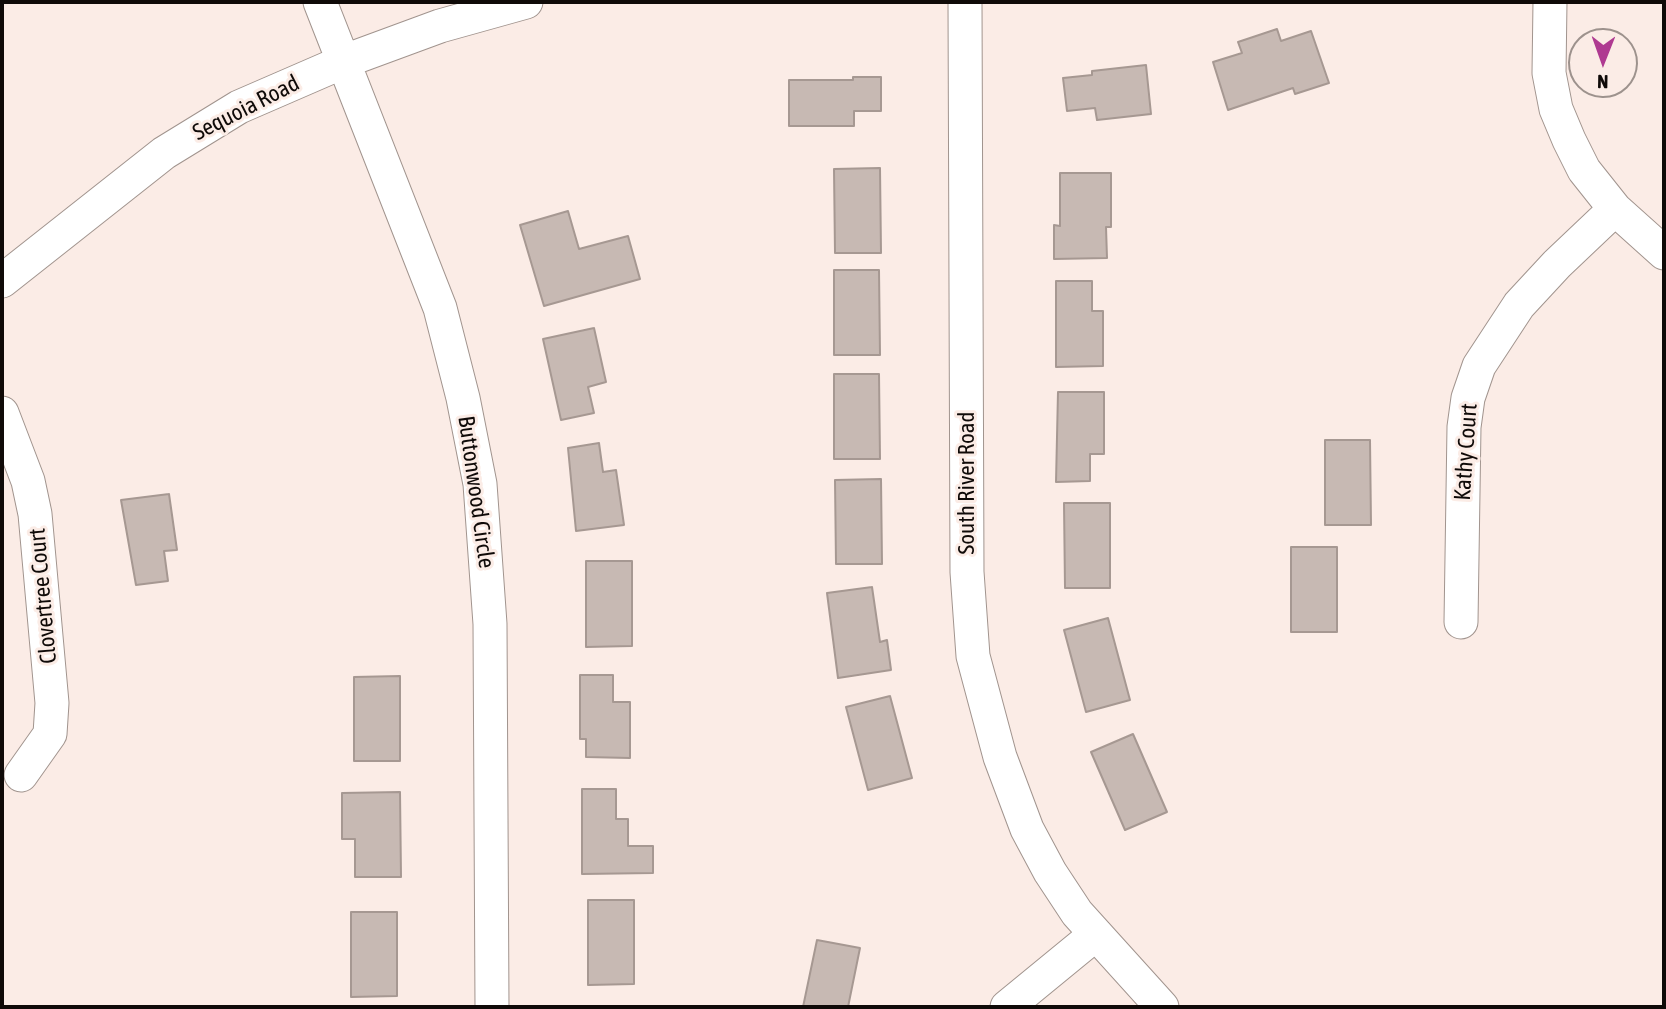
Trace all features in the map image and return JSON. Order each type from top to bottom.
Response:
[{"type":"street","name":"Buttonwood Circle","points":[[320,2],[440,308],[463,398],[480,484],[490,624],[492,1007]]},
{"type":"street","name":"Sequoia Road","points":[[2,281],[110,195],[204,127],[268,93],[345,61],[440,26],[526,2]]},
{"type":"street","name":"South River Road","points":[[965,2],[967,572],[973,656],[1000,757],[1027,828],[1050,872],[1096,934],[1162,1007]]},
{"type":"street","points":[[1550,2],[1549,73],[1556,109],[1584,170],[1615,209],[1664,253]]},
{"type":"street","name":"Kathy Court","points":[[1461,622],[1464,426],[1468,398],[1479,366],[1519,305],[1557,264],[1615,209]]},
{"type":"street","name":"Clovertree Court","points":[[2,413],[28,481],[35,514],[52,703],[50,734],[21,775]]},
{"type":"street","points":[[1007,1007],[1096,934]]},
{"type":"building","points":[[1277,29],[1281,41],[1311,31],[1329,83],[1295,94],[1293,88],[1228,110],[1213,62],[1242,53],[1238,42]]},
{"type":"building","points":[[1146,65],[1151,114],[1097,120],[1095,108],[1067,111],[1063,78],[1092,75],[1092,71]]},
{"type":"building","points":[[853,77],[881,77],[881,111],[854,111],[854,126],[789,126],[789,80],[853,80]]},
{"type":"building","points":[[880,168],[881,253],[835,253],[834,169]]},
{"type":"building","points":[[1060,173],[1111,173],[1111,227],[1106,227],[1107,258],[1054,259],[1054,225],[1060,226]]},
{"type":"building","points":[[568,211],[579,249],[628,236],[640,279],[544,306],[520,225]]},
{"type":"building","points":[[834,270],[879,270],[880,355],[834,355]]},
{"type":"building","points":[[1056,281],[1092,281],[1092,311],[1103,311],[1103,366],[1056,367]]},
{"type":"building","points":[[594,328],[606,382],[588,387],[594,413],[561,420],[543,339]]},
{"type":"building","points":[[834,374],[879,374],[880,459],[834,459]]},
{"type":"building","points":[[1058,392],[1104,392],[1104,454],[1090,454],[1090,481],[1056,482]]},
{"type":"building","points":[[1325,440],[1370,440],[1371,525],[1325,525]]},
{"type":"building","points":[[599,443],[603,472],[616,470],[624,525],[576,531],[568,448]]},
{"type":"building","points":[[881,479],[882,564],[836,564],[835,480]]},
{"type":"building","points":[[169,494],[177,550],[164,551],[168,581],[136,585],[121,500]]},
{"type":"building","points":[[1064,503],[1110,503],[1110,588],[1065,588]]},
{"type":"building","points":[[1291,547],[1337,547],[1337,632],[1291,632]]},
{"type":"building","points":[[586,561],[632,561],[632,646],[586,647]]},
{"type":"building","points":[[872,587],[880,642],[887,640],[891,670],[838,678],[827,593]]},
{"type":"building","points":[[1108,618],[1130,700],[1086,712],[1064,630]]},
{"type":"building","points":[[580,675],[613,675],[613,702],[630,702],[630,758],[586,757],[586,739],[580,739]]},
{"type":"building","points":[[400,676],[400,761],[354,761],[354,677]]},
{"type":"building","points":[[890,696],[912,778],[868,790],[846,707]]},
{"type":"building","points":[[1133,734],[1167,812],[1125,830],[1091,752]]},
{"type":"building","points":[[582,789],[616,789],[616,819],[628,819],[628,846],[653,846],[653,873],[582,874]]},
{"type":"building","points":[[400,792],[401,877],[355,877],[355,839],[342,839],[342,793]]},
{"type":"building","points":[[588,900],[634,900],[634,984],[588,985]]},
{"type":"building","points":[[351,912],[397,912],[397,996],[351,997]]},
{"type":"building","points":[[817,940],[860,948],[848,1007],[803,1007]]}]
